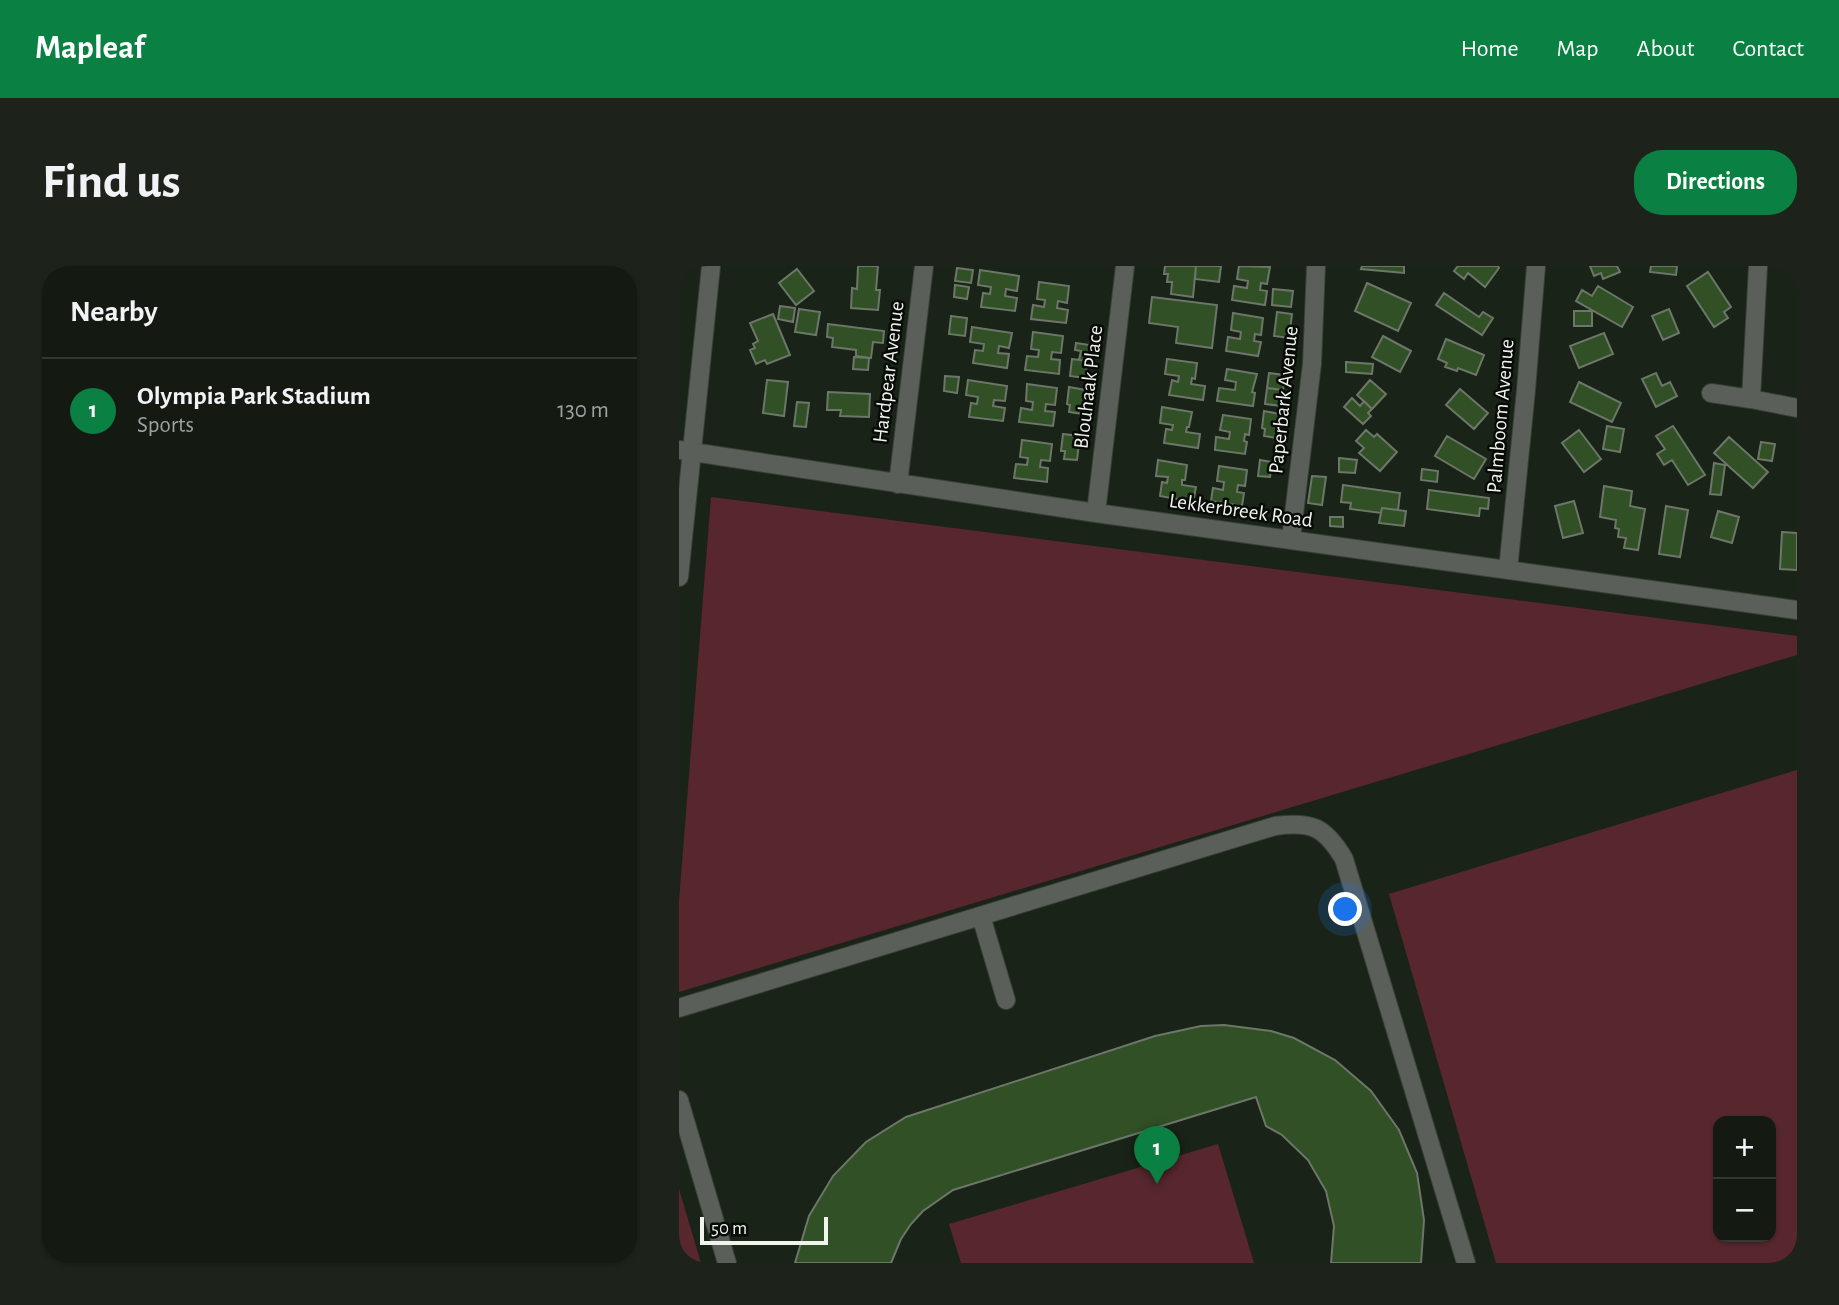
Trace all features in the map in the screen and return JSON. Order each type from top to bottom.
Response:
[{"type":"street","points":[[679,577],[686,451],[711,266]]},
{"type":"street","name":"Hardpear Avenue","points":[[898,484],[924,266]]},
{"type":"street","name":"Blouhaak Place","points":[[1096,513],[1125,266]]},
{"type":"street","name":"Paperbark Avenue","points":[[1291,539],[1312,364],[1316,266]]},
{"type":"street","name":"Palmboom Avenue","points":[[1508,570],[1536,266]]},
{"type":"street","points":[[1751,399],[1758,266]]},
{"type":"street","points":[[1711,393],[1797,408]]},
{"type":"street","name":"Lekkerbreek Road","points":[[686,451],[1096,513],[1797,610]]},
{"type":"street","points":[[679,1008],[1275,826],[1298,823],[1316,827],[1333,841],[1344,859],[1466,1263]]},
{"type":"street","points":[[981,915],[1006,1000]]},
{"type":"street","points":[[679,1100],[727,1263]]},
{"type":"shaded area","points":[[711,497],[1797,636],[1797,655],[679,992],[679,901]]},
{"type":"shaded area","points":[[1797,770],[1797,1263],[1496,1263],[1389,894]]},
{"type":"shaded area","points":[[1218,1144],[1254,1263],[961,1263],[949,1224]]},
{"type":"shaded area","points":[[679,1189],[701,1263],[679,1263]]},
{"type":"building","points":[[858,266],[878,266],[878,310],[851,308],[852,288],[857,289]]},
{"type":"building","points":[[1165,266],[1196,266],[1193,297],[1171,294],[1172,282],[1167,282]]},
{"type":"building","points":[[1196,266],[1221,266],[1219,282],[1195,279]]},
{"type":"building","points":[[1239,266],[1270,267],[1267,284],[1261,283],[1260,290],[1267,291],[1265,305],[1232,300],[1234,286],[1247,288],[1248,281],[1237,279]]},
{"type":"building","points":[[1362,266],[1404,266],[1404,273],[1361,269]]},
{"type":"building","points":[[1458,266],[1499,268],[1485,287],[1468,273],[1464,279],[1454,271]]},
{"type":"building","points":[[1590,266],[1617,266],[1620,272],[1603,279],[1601,273],[1594,276]]},
{"type":"building","points":[[1651,266],[1677,266],[1676,275],[1650,272]]},
{"type":"building","points":[[957,268],[973,270],[971,283],[955,281]]},
{"type":"building","points":[[797,269],[814,291],[796,305],[779,283]]},
{"type":"building","points":[[980,270],[1019,276],[1017,291],[1006,289],[1005,296],[1017,298],[1015,311],[981,307],[983,293],[990,294],[991,287],[978,285]]},
{"type":"building","points":[[1708,272],[1731,307],[1724,312],[1728,318],[1714,327],[1687,286]]},
{"type":"building","points":[[1039,282],[1069,286],[1067,303],[1058,301],[1057,308],[1068,310],[1066,323],[1031,319],[1033,305],[1044,307],[1045,300],[1037,299]]},
{"type":"building","points":[[1367,283],[1411,303],[1398,331],[1355,311]]},
{"type":"building","points":[[955,285],[969,287],[967,299],[954,297]]},
{"type":"building","points":[[1598,286],[1633,307],[1622,327],[1576,301],[1582,290],[1592,296]]},
{"type":"building","points":[[1273,289],[1293,291],[1291,307],[1272,305]]},
{"type":"building","points":[[1444,293],[1479,317],[1483,312],[1493,318],[1482,335],[1436,305]]},
{"type":"building","points":[[1152,297],[1217,305],[1212,348],[1176,343],[1178,327],[1149,323]]},
{"type":"building","points":[[780,306],[795,308],[793,322],[778,319]]},
{"type":"building","points":[[799,309],[820,312],[816,335],[795,332]]},
{"type":"building","points":[[1669,309],[1679,333],[1663,340],[1652,316]]},
{"type":"building","points":[[1574,311],[1592,311],[1592,326],[1574,326]]},
{"type":"building","points":[[1277,312],[1292,314],[1289,338],[1274,336]]},
{"type":"building","points":[[1233,313],[1263,318],[1261,335],[1255,334],[1254,341],[1261,342],[1258,356],[1226,351],[1228,337],[1240,339],[1241,332],[1231,330]]},
{"type":"building","points":[[773,314],[790,355],[767,364],[765,360],[756,364],[750,350],[755,348],[753,344],[758,341],[750,323]]},
{"type":"building","points":[[951,316],[967,318],[965,336],[949,334]]},
{"type":"building","points":[[828,324],[884,331],[883,343],[873,342],[871,358],[856,356],[856,350],[832,347],[833,338],[827,337]]},
{"type":"building","points":[[972,327],[1012,333],[1009,348],[999,346],[998,353],[1009,354],[1007,368],[973,363],[975,350],[983,351],[984,344],[970,342]]},
{"type":"building","points":[[1033,332],[1063,336],[1061,353],[1052,352],[1051,359],[1060,360],[1059,374],[1025,370],[1027,356],[1038,357],[1039,350],[1031,349]]},
{"type":"building","points":[[1604,333],[1613,354],[1579,368],[1570,346]]},
{"type":"building","points":[[1383,336],[1411,351],[1400,372],[1372,357]]},
{"type":"building","points":[[1446,339],[1484,355],[1476,375],[1458,368],[1457,371],[1445,367],[1447,363],[1438,359]]},
{"type":"building","points":[[1076,343],[1090,345],[1088,361],[1079,360],[1081,351],[1075,350]]},
{"type":"building","points":[[854,357],[869,358],[868,370],[853,369]]},
{"type":"building","points":[[1072,359],[1088,361],[1085,378],[1070,376]]},
{"type":"building","points":[[1167,359],[1197,363],[1195,379],[1192,378],[1191,384],[1205,386],[1203,400],[1169,395],[1172,380],[1178,382],[1179,376],[1165,374]]},
{"type":"building","points":[[1346,362],[1373,364],[1372,374],[1346,372]]},
{"type":"building","points":[[1227,369],[1257,374],[1252,392],[1255,393],[1253,406],[1217,401],[1219,388],[1235,390],[1236,382],[1225,380]]},
{"type":"building","points":[[1269,373],[1285,375],[1283,390],[1267,388]]},
{"type":"building","points":[[1656,373],[1662,386],[1670,382],[1677,396],[1656,407],[1642,379]]},
{"type":"building","points":[[945,376],[959,377],[957,393],[944,391]]},
{"type":"building","points":[[767,380],[788,382],[784,416],[763,413]]},
{"type":"building","points":[[968,380],[1007,386],[1005,401],[994,400],[993,406],[1005,408],[1003,421],[969,417],[971,403],[977,404],[978,397],[966,395]]},
{"type":"building","points":[[1370,380],[1386,394],[1372,409],[1357,395]]},
{"type":"building","points":[[1579,382],[1621,403],[1612,422],[1570,402]]},
{"type":"building","points":[[1027,384],[1057,388],[1055,405],[1046,404],[1045,411],[1055,412],[1053,426],[1019,422],[1021,408],[1032,410],[1033,402],[1026,401]]},
{"type":"building","points":[[1069,387],[1086,390],[1083,414],[1069,412]]},
{"type":"building","points":[[1267,388],[1283,390],[1281,406],[1265,404]]},
{"type":"building","points":[[1460,389],[1488,413],[1474,429],[1446,405]]},
{"type":"building","points":[[828,392],[870,394],[869,417],[840,416],[841,410],[827,410]]},
{"type":"building","points":[[1352,398],[1360,406],[1364,401],[1372,409],[1368,413],[1371,416],[1363,424],[1344,407]]},
{"type":"building","points":[[797,402],[809,403],[806,427],[794,426]]},
{"type":"building","points":[[1162,407],[1192,412],[1186,432],[1200,434],[1198,448],[1164,443],[1166,429],[1172,430],[1173,425],[1160,423]]},
{"type":"building","points":[[1264,411],[1280,414],[1277,438],[1264,436]]},
{"type":"building","points":[[1223,415],[1251,419],[1249,435],[1245,434],[1245,454],[1215,450],[1216,437],[1229,439],[1230,432],[1220,430]]},
{"type":"building","points":[[1607,426],[1624,429],[1620,452],[1603,449]]},
{"type":"building","points":[[1673,426],[1705,475],[1688,485],[1672,460],[1664,465],[1657,454],[1665,449],[1656,436]]},
{"type":"building","points":[[1366,430],[1374,437],[1377,434],[1397,452],[1380,471],[1359,453],[1364,448],[1356,441]]},
{"type":"building","points":[[1579,430],[1601,459],[1584,472],[1562,443]]},
{"type":"building","points":[[1063,434],[1080,436],[1077,460],[1064,459],[1065,451],[1061,451]]},
{"type":"building","points":[[1447,436],[1486,459],[1474,479],[1435,456]]},
{"type":"building","points":[[1729,437],[1768,472],[1753,488],[1714,453]]},
{"type":"building","points":[[1022,440],[1052,444],[1050,461],[1041,460],[1040,467],[1048,468],[1047,482],[1014,478],[1016,464],[1027,465],[1028,458],[1020,457]]},
{"type":"building","points":[[1761,442],[1775,444],[1772,461],[1758,459]]},
{"type":"building","points":[[1339,458],[1357,460],[1355,473],[1339,472]]},
{"type":"building","points":[[1158,460],[1187,465],[1182,485],[1196,487],[1193,502],[1160,496],[1162,482],[1167,483],[1168,477],[1156,476]]},
{"type":"building","points":[[1260,460],[1272,462],[1270,477],[1258,476]]},
{"type":"building","points":[[1714,463],[1725,465],[1721,495],[1710,494]]},
{"type":"building","points":[[1219,466],[1247,470],[1245,486],[1238,485],[1237,492],[1244,493],[1242,506],[1211,501],[1213,488],[1223,490],[1224,482],[1217,481]]},
{"type":"building","points":[[1422,469],[1438,471],[1437,482],[1421,480]]},
{"type":"building","points":[[1312,476],[1326,477],[1322,505],[1308,503]]},
{"type":"building","points":[[1343,485],[1400,493],[1398,510],[1382,508],[1381,513],[1350,509],[1351,503],[1341,502]]},
{"type":"building","points":[[1604,486],[1632,491],[1630,506],[1645,509],[1638,550],[1624,548],[1626,538],[1618,537],[1616,520],[1600,517]]},
{"type":"building","points":[[1429,490],[1489,498],[1488,509],[1480,508],[1479,516],[1427,509]]},
{"type":"building","points":[[1574,501],[1583,533],[1563,538],[1555,506]]},
{"type":"building","points":[[1666,506],[1688,510],[1680,557],[1659,554]]},
{"type":"building","points":[[1382,508],[1406,511],[1404,526],[1379,523]]},
{"type":"building","points":[[1718,511],[1739,517],[1732,543],[1711,537]]},
{"type":"building","points":[[1330,517],[1343,517],[1343,527],[1330,526]]},
{"type":"building","points":[[1782,532],[1797,533],[1797,570],[1780,569]]},
{"type":"building","points":[[1224,1025],[1271,1031],[1294,1038],[1335,1060],[1371,1091],[1399,1130],[1417,1173],[1424,1220],[1421,1263],[1331,1263],[1334,1226],[1326,1191],[1308,1160],[1282,1135],[1266,1126],[1256,1097],[953,1190],[923,1211],[911,1224],[891,1263],[795,1263],[809,1216],[833,1176],[866,1142],[906,1117],[1155,1036],[1201,1026]]},
{"type":"place","name":"Olympia Park Stadium","points":[[1157,1184]]}]
